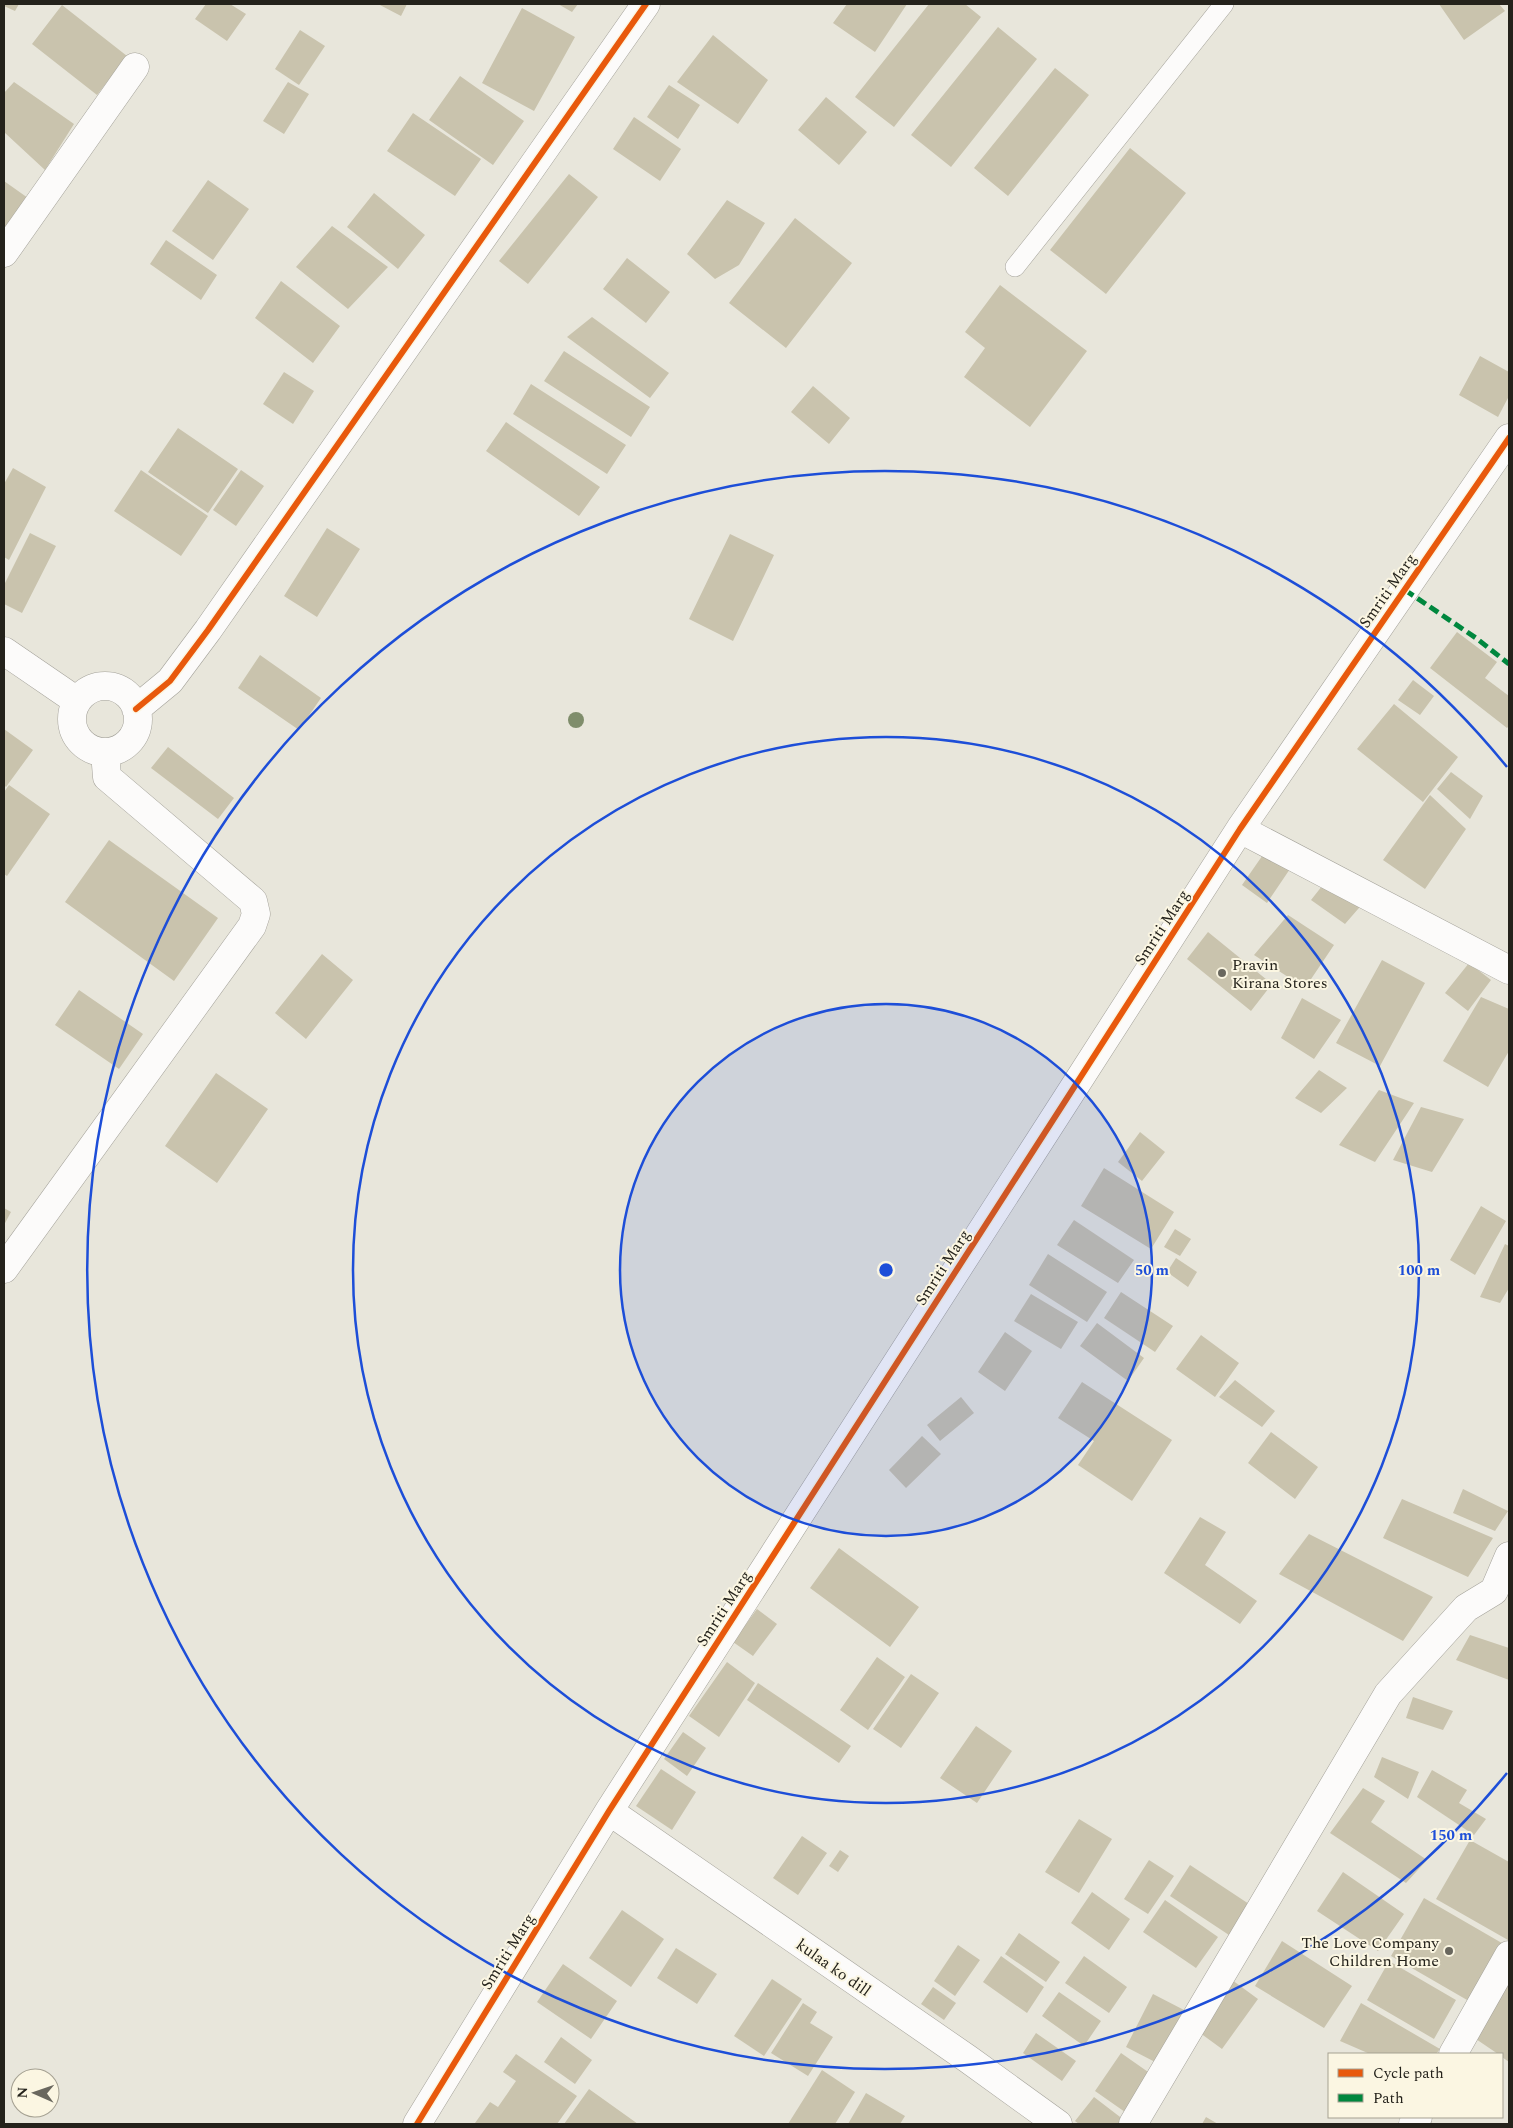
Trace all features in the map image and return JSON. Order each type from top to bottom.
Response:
[{"type":"street","points":[[136,709],[170,680],[208,630],[646,4]]},
{"type":"street","points":[[4,253],[135,68]]},
{"type":"street","name":"Smriti Marg","points":[[417,2124],[609,1811],[1240,829],[1509,438]]},
{"type":"street","points":[[4,651],[77,701]]},
{"type":"street","points":[[104,686],[124,692],[131,699],[136,709],[138,719],[132,738],[120,748],[105,752],[95,751],[79,739],[72,720],[77,701],[84,693],[104,686]]},
{"type":"street","points":[[4,1269],[252,926],[256,914],[253,901],[107,777],[105,752]]},
{"type":"street","points":[[1240,829],[1509,970]]},
{"type":"street","points":[[1133,2124],[1388,1694],[1466,1608],[1494,1591],[1509,1556]]},
{"type":"street","name":"kulaa ko dill","points":[[609,1811],[968,2059],[1058,2124]]},
{"type":"street","points":[[1454,2053],[1509,1955]]},
{"type":"lane","points":[[1015,267],[1224,4]]},
{"type":"building","points":[[4,4],[19,4],[15,11],[4,6]]},
{"type":"building","points":[[206,4],[230,4],[246,14],[227,41],[195,19]]},
{"type":"building","points":[[378,4],[407,4],[401,16]]},
{"type":"building","points":[[558,4],[578,4],[572,12]]},
{"type":"building","points":[[847,4],[907,4],[875,52],[833,23]]},
{"type":"building","points":[[929,4],[965,4],[981,17],[894,127],[855,97]]},
{"type":"building","points":[[1439,4],[1499,4],[1505,11],[1464,40]]},
{"type":"building","points":[[62,5],[127,56],[97,95],[32,44]]},
{"type":"building","points":[[522,8],[575,37],[534,111],[482,83]]},
{"type":"building","points":[[998,27],[1037,59],[951,167],[911,135]]},
{"type":"building","points":[[300,30],[325,46],[299,85],[275,69]]},
{"type":"building","points":[[713,35],[768,80],[738,124],[677,82]]},
{"type":"building","points":[[1055,68],[1089,95],[1008,196],[974,168]]},
{"type":"building","points":[[460,76],[524,121],[493,165],[429,120]]},
{"type":"building","points":[[14,82],[74,124],[45,170],[4,132],[4,93]]},
{"type":"building","points":[[288,82],[309,94],[284,134],[263,121]]},
{"type":"building","points":[[669,85],[700,105],[678,139],[647,117]]},
{"type":"building","points":[[826,97],[867,132],[839,165],[798,130]]},
{"type":"building","points":[[413,113],[481,159],[455,196],[387,151]]},
{"type":"building","points":[[634,117],[681,149],[660,181],[613,149]]},
{"type":"building","points":[[1130,148],[1186,193],[1106,294],[1050,250]]},
{"type":"building","points":[[569,174],[598,197],[528,284],[499,261]]},
{"type":"building","points":[[208,180],[249,209],[213,260],[172,231]]},
{"type":"building","points":[[4,181],[28,198],[4,233]]},
{"type":"building","points":[[374,193],[425,235],[398,269],[347,227]]},
{"type":"building","points":[[727,200],[765,223],[739,265],[715,279],[687,254]]},
{"type":"building","points":[[795,218],[852,263],[786,348],[729,303]]},
{"type":"building","points":[[332,226],[388,267],[348,309],[296,267]]},
{"type":"building","points":[[166,240],[217,275],[201,300],[150,264]]},
{"type":"building","points":[[627,258],[670,292],[646,323],[603,289]]},
{"type":"building","points":[[281,281],[340,326],[313,363],[255,318]]},
{"type":"building","points":[[1000,285],[1087,351],[1030,427],[964,377],[985,348],[965,332]]},
{"type":"building","points":[[592,317],[669,373],[650,398],[567,337]]},
{"type":"building","points":[[564,351],[650,407],[631,437],[544,381]]},
{"type":"building","points":[[1480,356],[1509,372],[1509,396],[1498,417],[1459,395]]},
{"type":"building","points":[[284,372],[314,391],[293,424],[263,404]]},
{"type":"building","points":[[531,384],[626,445],[607,474],[513,414]]},
{"type":"building","points":[[813,386],[850,418],[829,444],[791,412]]},
{"type":"building","points":[[506,422],[600,487],[579,516],[486,451]]},
{"type":"building","points":[[178,428],[238,469],[208,513],[148,472]]},
{"type":"building","points":[[13,468],[46,487],[9,560],[4,557],[4,484]]},
{"type":"building","points":[[141,470],[208,516],[181,556],[114,511]]},
{"type":"building","points":[[241,470],[264,486],[236,526],[213,510]]},
{"type":"building","points":[[327,528],[360,549],[317,617],[284,596]]},
{"type":"building","points":[[30,533],[56,546],[22,613],[4,604],[4,585]]},
{"type":"building","points":[[730,534],[774,555],[733,641],[689,619]]},
{"type":"building","points":[[1457,632],[1497,662],[1485,678],[1509,696],[1509,726],[1507,728],[1430,668]]},
{"type":"building","points":[[260,655],[321,698],[299,730],[238,688]]},
{"type":"building","points":[[1413,680],[1434,696],[1420,715],[1398,700]]},
{"type":"building","points":[[1394,704],[1458,757],[1423,802],[1357,749]]},
{"type":"building","points":[[4,729],[33,750],[6,787],[4,785]]},
{"type":"building","points":[[168,747],[234,798],[218,819],[151,768]]},
{"type":"building","points":[[1451,772],[1483,796],[1470,819],[1437,789]]},
{"type":"building","points":[[9,785],[50,814],[7,876],[4,874],[4,792]]},
{"type":"building","points":[[1430,795],[1466,829],[1425,889],[1383,860]]},
{"type":"building","points":[[109,840],[218,918],[174,981],[65,902]]},
{"type":"building","points":[[1267,849],[1292,866],[1267,903],[1242,885]]},
{"type":"building","points":[[1326,881],[1365,901],[1345,924],[1311,900]]},
{"type":"building","points":[[1288,915],[1334,945],[1305,988],[1254,955]]},
{"type":"building","points":[[1208,932],[1272,984],[1251,1011],[1187,959]]},
{"type":"building","points":[[322,954],[353,980],[306,1039],[275,1013]]},
{"type":"building","points":[[1382,960],[1425,983],[1380,1066],[1336,1043]]},
{"type":"building","points":[[1469,963],[1491,980],[1468,1011],[1445,993]]},
{"type":"building","points":[[79,990],[143,1034],[119,1069],[55,1025]]},
{"type":"building","points":[[1481,997],[1509,1009],[1509,1051],[1488,1087],[1443,1061]]},
{"type":"building","points":[[1302,998],[1341,1020],[1314,1059],[1281,1038]]},
{"type":"building","points":[[1319,1070],[1347,1088],[1321,1113],[1295,1098]]},
{"type":"building","points":[[216,1073],[268,1109],[217,1183],[165,1146]]},
{"type":"building","points":[[1379,1090],[1414,1103],[1375,1162],[1339,1145]]},
{"type":"building","points":[[1421,1107],[1464,1119],[1432,1172],[1393,1160]]},
{"type":"building","points":[[1140,1132],[1165,1152],[1142,1181],[1118,1162]]},
{"type":"building","points":[[1104,1168],[1174,1212],[1151,1249],[1081,1206]]},
{"type":"building","points":[[1481,1206],[1506,1221],[1475,1275],[1450,1260]]},
{"type":"building","points":[[4,1208],[11,1212],[4,1225]]},
{"type":"building","points":[[1074,1220],[1134,1260],[1118,1283],[1057,1245]]},
{"type":"building","points":[[1175,1229],[1191,1239],[1180,1256],[1164,1247]]},
{"type":"building","points":[[1505,1244],[1509,1246],[1509,1288],[1500,1303],[1480,1297]]},
{"type":"building","points":[[1048,1254],[1107,1292],[1087,1322],[1029,1285]]},
{"type":"building","points":[[1176,1258],[1197,1272],[1188,1287],[1167,1272]]},
{"type":"building","points":[[1121,1292],[1173,1326],[1155,1352],[1104,1318]]},
{"type":"building","points":[[1031,1294],[1078,1322],[1061,1349],[1014,1321]]},
{"type":"building","points":[[1097,1323],[1144,1358],[1128,1381],[1080,1346]]},
{"type":"building","points":[[1005,1332],[1032,1351],[1005,1391],[978,1372]]},
{"type":"building","points":[[1201,1335],[1239,1363],[1215,1397],[1176,1369]]},
{"type":"building","points":[[1235,1380],[1275,1411],[1262,1427],[1219,1397]]},
{"type":"building","points":[[1082,1382],[1172,1440],[1132,1501],[1078,1465],[1094,1441],[1058,1418]]},
{"type":"building","points":[[961,1397],[974,1413],[940,1441],[927,1425]]},
{"type":"building","points":[[1271,1432],[1318,1467],[1295,1499],[1248,1463]]},
{"type":"building","points":[[922,1436],[941,1454],[906,1488],[889,1470]]},
{"type":"building","points":[[1463,1489],[1508,1511],[1495,1531],[1453,1513]]},
{"type":"building","points":[[1402,1499],[1493,1538],[1468,1577],[1383,1538]]},
{"type":"building","points":[[1200,1517],[1226,1532],[1205,1565],[1257,1601],[1240,1624],[1164,1573]]},
{"type":"building","points":[[1309,1534],[1433,1597],[1403,1641],[1279,1574]]},
{"type":"building","points":[[839,1548],[919,1607],[890,1647],[810,1588]]},
{"type":"building","points":[[757,1609],[777,1624],[753,1656],[733,1642]]},
{"type":"building","points":[[1470,1635],[1509,1648],[1509,1680],[1456,1660]]},
{"type":"building","points":[[877,1657],[905,1677],[868,1730],[840,1710]]},
{"type":"building","points":[[727,1662],[755,1683],[719,1737],[689,1716]]},
{"type":"building","points":[[911,1674],[939,1693],[901,1748],[873,1729]]},
{"type":"building","points":[[758,1683],[851,1746],[839,1763],[747,1700]]},
{"type":"building","points":[[1413,1697],[1453,1711],[1443,1730],[1406,1718]]},
{"type":"building","points":[[976,1726],[1012,1751],[977,1803],[940,1778]]},
{"type":"building","points":[[683,1732],[706,1748],[687,1776],[664,1759]]},
{"type":"building","points":[[1382,1757],[1419,1772],[1408,1799],[1374,1777]]},
{"type":"building","points":[[661,1769],[696,1792],[672,1830],[636,1806]]},
{"type":"building","points":[[1432,1770],[1467,1790],[1459,1803],[1486,1819],[1474,1835],[1417,1797]]},
{"type":"building","points":[[1363,1788],[1385,1801],[1371,1822],[1427,1860],[1406,1883],[1330,1833]]},
{"type":"building","points":[[1079,1819],[1112,1839],[1079,1893],[1045,1872]]},
{"type":"building","points":[[802,1836],[827,1853],[798,1895],[773,1878]]},
{"type":"building","points":[[1470,1840],[1509,1862],[1508,1940],[1436,1899]]},
{"type":"building","points":[[840,1850],[849,1856],[838,1872],[829,1866]]},
{"type":"building","points":[[1149,1860],[1174,1876],[1148,1914],[1124,1899]]},
{"type":"building","points":[[1190,1865],[1249,1904],[1229,1935],[1170,1896]]},
{"type":"building","points":[[1343,1872],[1404,1914],[1378,1951],[1317,1911]]},
{"type":"building","points":[[1092,1892],[1130,1919],[1109,1950],[1071,1923]]},
{"type":"building","name":"The Love Company Children Home","points":[[1424,1898],[1507,1946],[1474,2004],[1391,1956]]},
{"type":"building","points":[[1165,1900],[1218,1937],[1196,1968],[1143,1932]]},
{"type":"building","points":[[622,1910],[664,1939],[631,1987],[589,1958]]},
{"type":"building","points":[[1019,1933],[1060,1962],[1046,1982],[1005,1954]]},
{"type":"building","points":[[1282,1941],[1352,1986],[1324,2028],[1255,1986]]},
{"type":"building","points":[[958,1945],[980,1960],[955,1996],[934,1981]]},
{"type":"building","points":[[676,1948],[717,1974],[697,2004],[657,1978]]},
{"type":"building","points":[[1001,1956],[1044,1987],[1027,2013],[983,1982]]},
{"type":"building","points":[[1084,1956],[1127,1987],[1109,2013],[1065,1983]]},
{"type":"building","points":[[1389,1961],[1456,2000],[1434,2039],[1367,2000]]},
{"type":"building","points":[[563,1964],[617,2001],[591,2039],[537,2002]]},
{"type":"building","points":[[772,1979],[802,1999],[764,2056],[734,2036]]},
{"type":"building","points":[[1232,1980],[1258,1999],[1222,2049],[1196,2030]]},
{"type":"building","points":[[1509,1984],[1509,2062],[1503,2058],[1503,2053],[1497,2053],[1473,2037]]},
{"type":"building","points":[[933,1987],[956,2003],[944,2020],[921,2004]]},
{"type":"building","points":[[1059,1992],[1101,2021],[1084,2046],[1042,2016]]},
{"type":"building","points":[[1153,1994],[1184,2010],[1157,2063],[1126,2047]]},
{"type":"building","points":[[803,2003],[817,2012],[810,2023],[833,2037],[808,2076],[771,2053]]},
{"type":"building","points":[[1361,2003],[1440,2049],[1437,2053],[1368,2053],[1340,2041]]},
{"type":"building","points":[[1036,2033],[1076,2061],[1062,2081],[1023,2053]]},
{"type":"building","points":[[561,2037],[592,2060],[575,2084],[544,2062]]},
{"type":"building","points":[[1121,2053],[1151,2074],[1125,2112],[1095,2091]]},
{"type":"building","points":[[516,2054],[577,2096],[557,2124],[475,2123],[490,2102],[498,2107],[516,2081],[503,2072]]},
{"type":"building","points":[[822,2070],[855,2092],[835,2124],[788,2124]]},
{"type":"building","points":[[589,2089],[638,2124],[564,2124]]},
{"type":"building","points":[[866,2093],[905,2116],[900,2124],[848,2124]]},
{"type":"building","points":[[1094,2097],[1124,2120],[1120,2124],[1079,2124],[1075,2121]]},
{"type":"building","points":[[1206,2117],[1218,2124],[1202,2124]]},
{"type":"marked path","points":[[1405,590],[1476,638],[1509,664]]},
{"type":"cycle path","points":[[136,709],[170,681],[208,630],[646,4]]},
{"type":"cycle path","points":[[417,2124],[609,1811],[1240,829],[1509,438]]},
{"type":"place","name":"Pravin Kirana Stores","points":[[1222,973]]},
{"type":"place","name":"The Love Company Children Home","points":[[1449,1951]]}]
